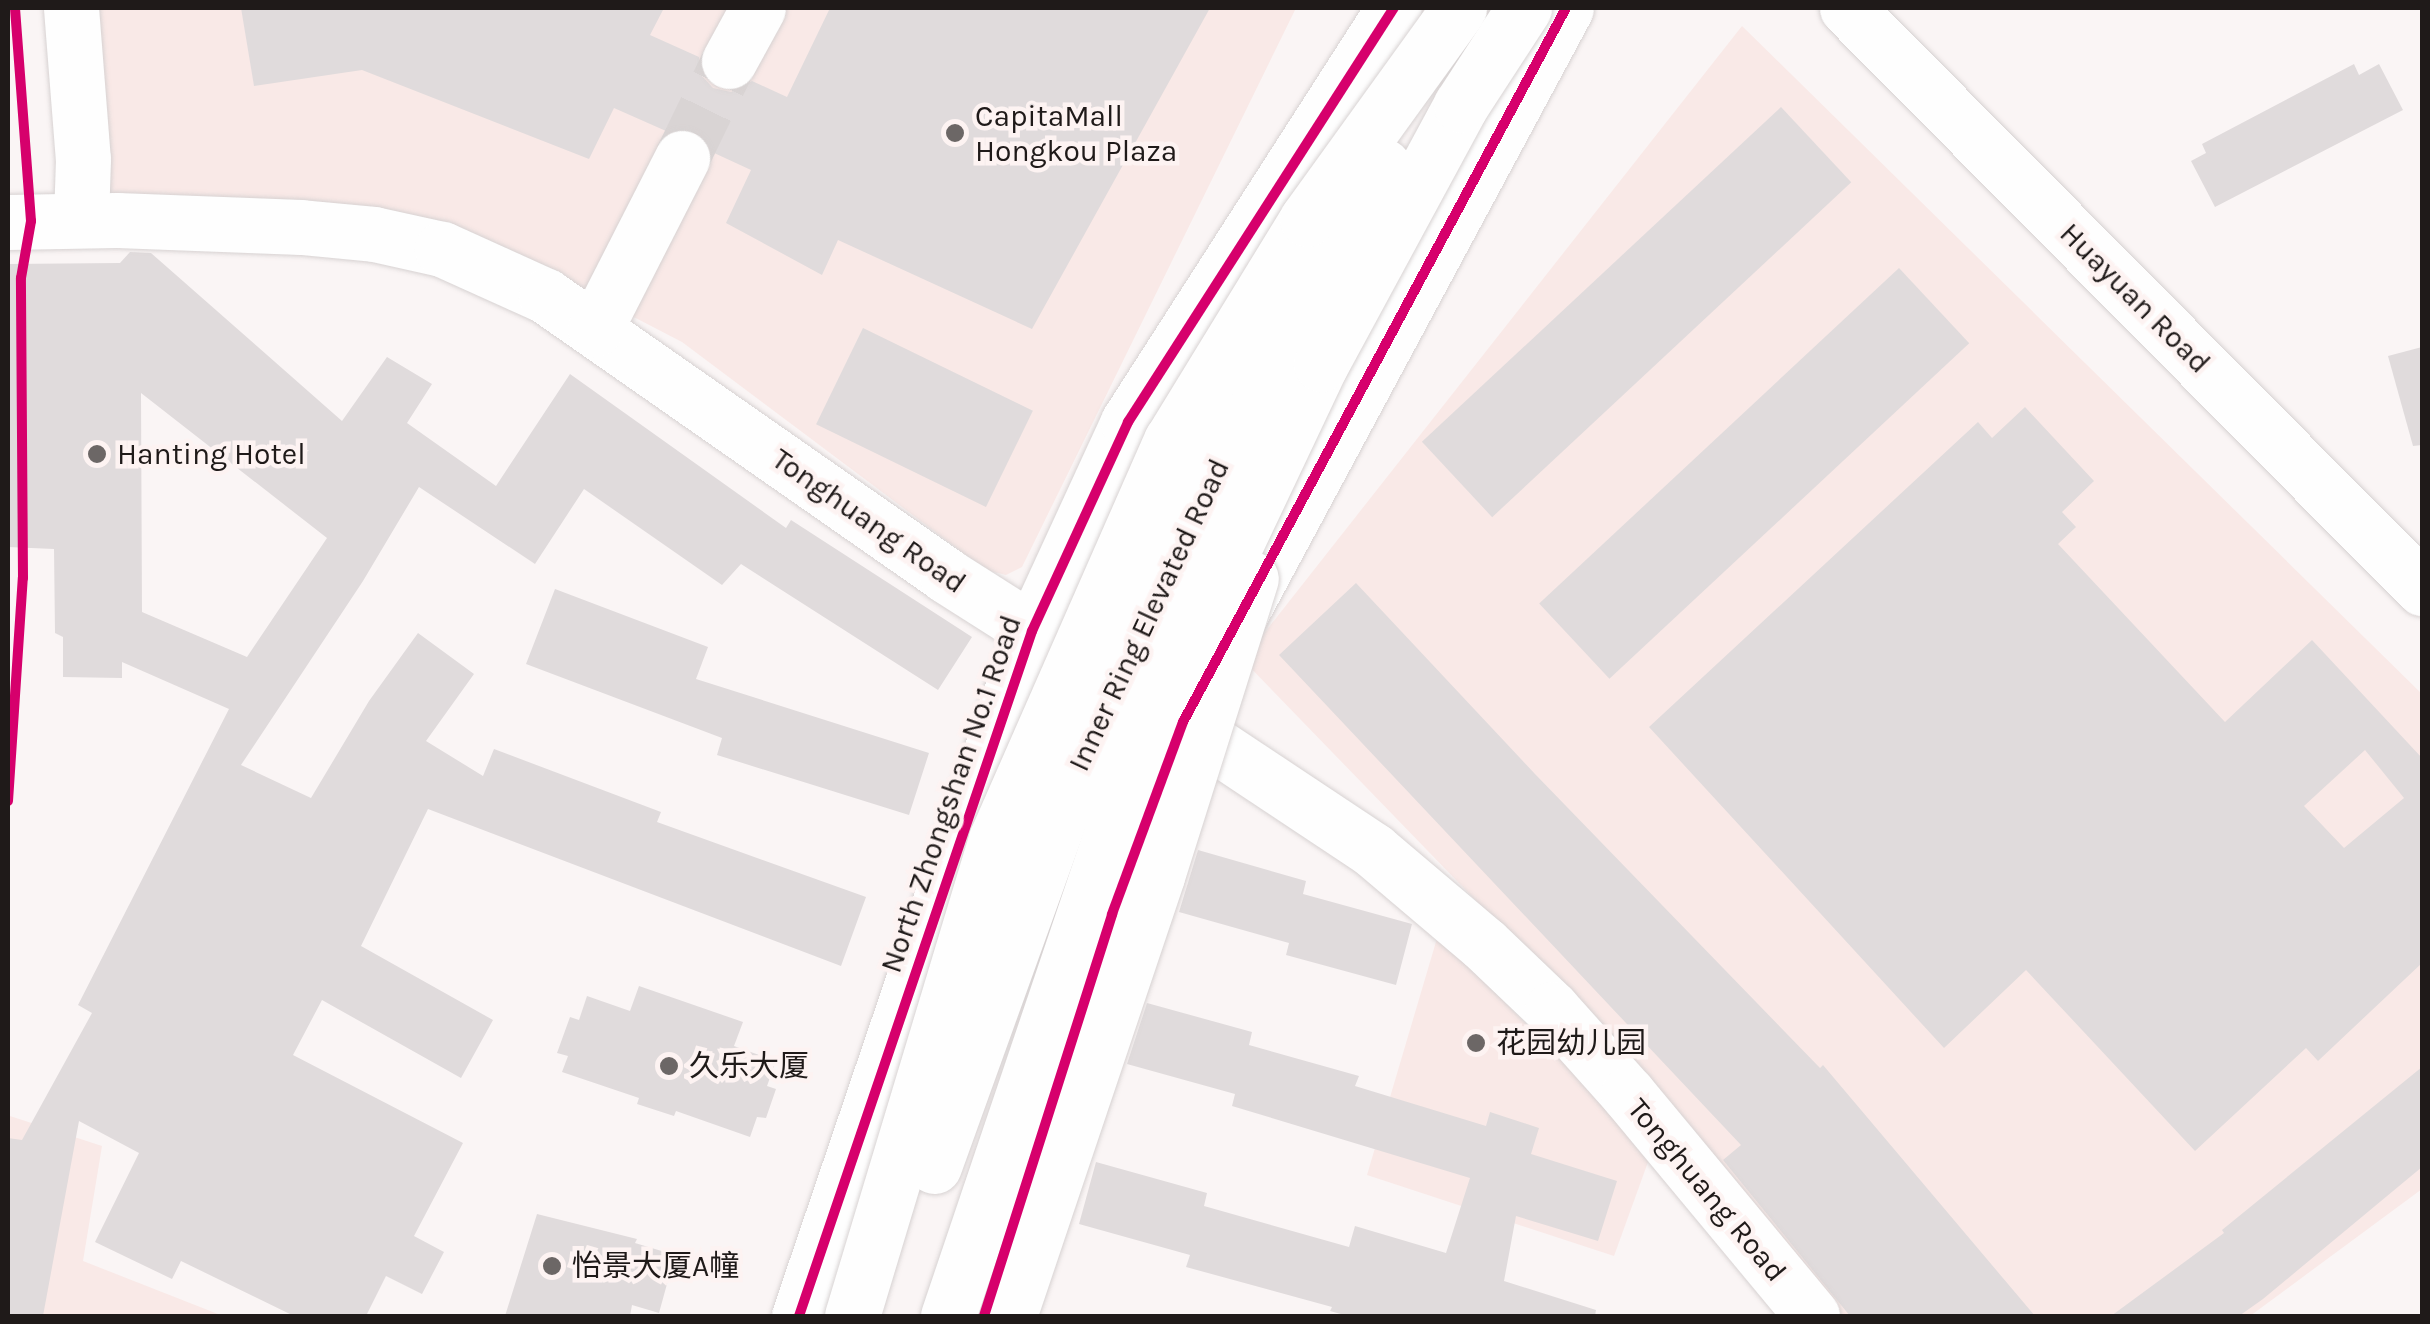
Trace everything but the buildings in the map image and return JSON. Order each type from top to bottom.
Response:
[{"type":"main road","points":[[71,8],[83,159],[99,220]]},
{"type":"main road","points":[[730,62],[758,8]]},
{"type":"main road","name":"North Zhongshan No.1 Road","points":[[799,1316],[1032,631],[1128,422],[1394,8]]},
{"type":"main road","points":[[852,1316],[996,840],[1170,440],[1307,220],[1459,8]]},
{"type":"main road","name":"Inner Ring Elevated Road","points":[[885,1316],[914,1221],[1092,728],[1257,383],[1474,8]]},
{"type":"main road","name":"Inner Ring Elevated Road","points":[[948,1316],[1143,740],[1321,364],[1461,105],[1524,8]]},
{"type":"main road","points":[[984,1316],[1112,914],[1182,722],[1566,8]]},
{"type":"main road","name":"Huayuan Road","points":[[1848,8],[2422,588]]},
{"type":"main road","points":[[595,329],[682,158]]},
{"type":"main road","name":"Tonghuang Road","points":[[8,222],[99,220],[374,234],[442,250],[546,296],[1032,631],[1182,722],[1374,850],[1484,944],[1552,1009],[1628,1094],[1812,1316]]},
{"type":"main road","points":[[1009,1316],[1157,876],[1321,364]]},
{"type":"shaded area","points":[[84,8],[1296,8],[1022,567],[1006,575],[986,570],[682,342],[487,241],[109,193]]},
{"type":"shaded area","points":[[1742,26],[2422,694],[2422,1189],[2250,1316],[1839,1316],[1636,1066],[1243,660]]},
{"type":"shaded area","name":"花园幼儿园","points":[[1438,935],[1652,1151],[1614,1256],[1367,1175]]},
{"type":"shaded area","points":[[10,1116],[102,1146],[83,1261],[223,1316],[8,1316]]},
{"type":"tunnel","points":[[682,158],[729,61]]},
{"type":"cycle path","points":[[8,801],[23,578],[21,278],[31,221],[15,8]]},
{"type":"cycle path","points":[[799,1316],[1032,631],[1128,422],[1394,8]]},
{"type":"cycle path","points":[[984,1316],[1112,914],[1183,722],[1566,8]]},
{"type":"place","name":"CapitaMall Hongkou Plaza","points":[[955,133]]},
{"type":"place","name":"Hanting Hotel","points":[[97,454]]},
{"type":"place","name":"花园幼儿园","points":[[1476,1043]]},
{"type":"place","name":"久乐大厦","points":[[669,1066]]},
{"type":"place","name":"怡景大厦A幢","points":[[552,1266]]}]
